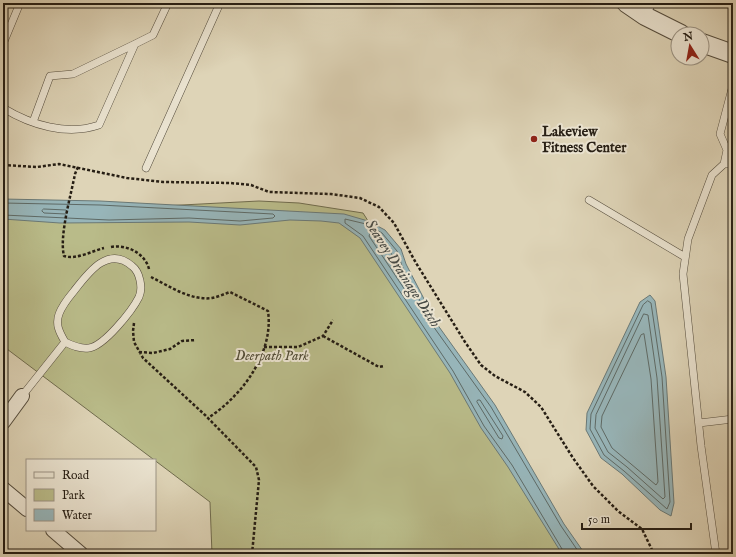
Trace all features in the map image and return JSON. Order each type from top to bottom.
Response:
[{"type":"street","points":[[626,3],[649,9],[671,26]]},
{"type":"street","points":[[710,46],[733,54]]},
{"type":"street","points":[[3,422],[22,396]]},
{"type":"street","points":[[3,489],[26,508]]},
{"type":"street","points":[[54,531],[81,554]]},
{"type":"lane","points":[[3,44],[20,3]]},
{"type":"lane","points":[[33,122],[50,76],[73,74],[152,35],[168,3]]},
{"type":"lane","points":[[146,168],[220,3]]},
{"type":"lane","points":[[3,108],[17,116],[47,128],[86,129],[99,125],[135,44]]},
{"type":"lane","points":[[716,554],[698,423],[683,274],[688,238],[712,175],[724,164],[730,148],[720,134],[733,85]]},
{"type":"lane","points":[[724,164],[733,164]]},
{"type":"lane","points":[[589,200],[686,257]]},
{"type":"lane","points":[[112,258],[126,261],[134,267],[141,284],[140,296],[110,334],[101,343],[90,348],[76,348],[65,342],[58,329],[59,314],[68,299],[96,264],[112,258]]},
{"type":"lane","points":[[22,396],[65,342]]},
{"type":"lane","points":[[698,423],[733,419]]},
{"type":"path","points":[[3,165],[37,167],[59,164],[127,178],[163,182],[230,183],[251,186],[269,192],[331,194],[360,198],[379,207],[394,223],[416,263],[481,365],[495,376],[525,392],[541,407],[573,458],[593,486],[618,511],[642,529],[654,554]]},
{"type":"path","points":[[78,167],[75,174],[65,228],[62,249],[64,256],[69,258],[114,246],[126,247],[144,258],[151,284]]},
{"type":"path","points":[[150,277],[179,291],[196,297],[212,298],[230,292],[268,311],[270,323],[264,347],[249,377],[221,409],[208,418]]},
{"type":"path","points":[[264,347],[298,347],[323,336],[333,320]]},
{"type":"path","points":[[135,321],[133,336],[138,352],[152,368],[208,418],[256,467],[259,480],[252,554]]},
{"type":"path","points":[[323,336],[379,367],[384,366]]},
{"type":"path","points":[[138,352],[153,353],[170,349],[182,341],[196,340]]},
{"type":"green space","name":"Deerpath Park","points":[[259,201],[299,203],[363,213],[580,554],[212,554],[210,502],[156,461],[156,459],[153,459],[3,346],[3,207],[143,207]]},
{"type":"water","name":"Seavey Drainage Ditch","points":[[3,199],[100,201],[344,214],[368,221],[385,230],[401,249],[406,264],[437,324],[495,405],[564,524],[585,554],[562,554],[508,467],[481,428],[450,373],[360,238],[339,223],[290,220],[240,225],[189,222],[60,223],[3,219]]},
{"type":"water","points":[[650,295],[655,301],[666,377],[674,503],[671,516],[660,510],[622,474],[601,458],[586,430],[587,413],[640,302]]},
{"type":"place","name":"Lakeview Fitness Center","points":[[534,139]]}]
